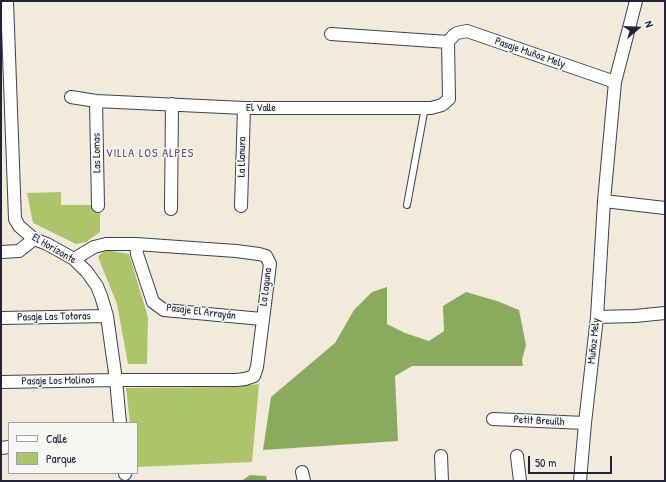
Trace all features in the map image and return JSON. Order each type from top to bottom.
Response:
[{"type":"street","name":"El Horizonte","points":[[7,1],[11,86],[6,119],[7,194],[14,219],[19,226],[34,239],[47,244],[74,259],[88,272],[97,286],[107,316],[120,422]]},
{"type":"street","name":"Muñoz Mely","points":[[580,481],[597,317],[604,201],[615,82],[636,1]]},
{"type":"street","name":"Pasaje Muñoz Mely","points":[[448,42],[457,33],[467,32],[615,82]]},
{"type":"street","points":[[331,34],[448,42]]},
{"type":"street","name":"El Valle","points":[[71,97],[96,101],[244,108],[438,107],[449,99],[448,42]]},
{"type":"street","name":"Las Lomas","points":[[96,101],[98,206]]},
{"type":"street","points":[[171,209],[172,104]]},
{"type":"street","name":"La Llanura","points":[[241,206],[244,108]]},
{"type":"street","points":[[604,201],[665,208]]},
{"type":"street","points":[[1,252],[19,251],[34,239]]},
{"type":"street","name":"La Laguna","points":[[74,259],[94,247],[106,244],[136,244],[236,250],[266,256],[270,264],[254,376],[236,380],[116,380]]},
{"type":"street","name":"Pasaje El Arrayán","points":[[136,244],[137,254],[153,302],[164,310],[262,319]]},
{"type":"street","points":[[597,317],[636,316],[665,313]]},
{"type":"street","name":"Pasaje Las Totoras","points":[[1,318],[107,316]]},
{"type":"street","name":"Pasaje Los Molinos","points":[[1,382],[116,380]]},
{"type":"street","name":"Petit Breuilh","points":[[493,419],[585,423]]},
{"type":"street","points":[[440,456],[442,481]]},
{"type":"street","points":[[517,456],[520,481]]},
{"type":"lane","points":[[407,205],[425,108]]},
{"type":"green space","points":[[61,192],[61,205],[91,205],[100,212],[100,232],[86,242],[76,244],[33,223],[27,193]]},
{"type":"green space","points":[[106,250],[129,254],[148,317],[147,364],[128,364],[117,304],[98,256]]},
{"type":"green space","points":[[387,287],[387,324],[405,333],[429,341],[444,331],[443,306],[466,292],[497,301],[519,310],[526,345],[522,360],[523,366],[412,366],[395,376],[398,441],[263,450],[271,397],[335,343],[354,310],[372,292]]},
{"type":"green space","points":[[259,384],[252,462],[138,467],[138,422],[130,422],[126,388],[232,387]]},
{"type":"green space","points":[[250,475],[266,476],[267,481],[241,481]]},
{"type":"district","name":"VILLA LOS ALPES","points":[[150,154]]}]
